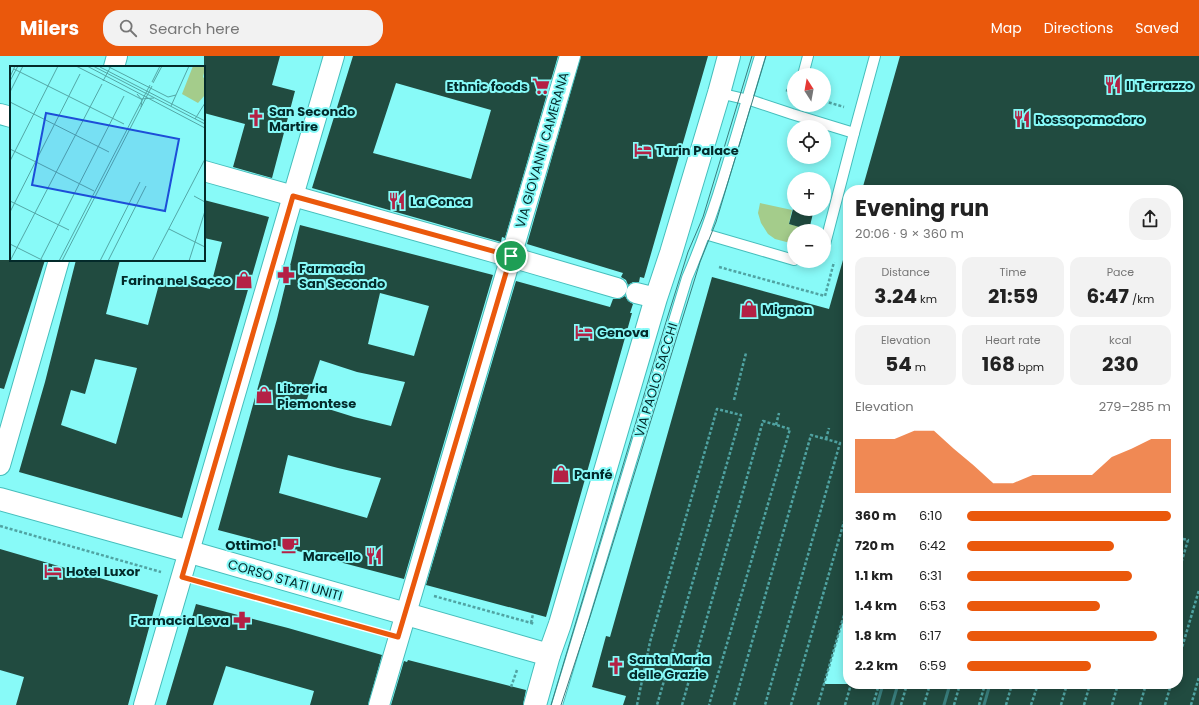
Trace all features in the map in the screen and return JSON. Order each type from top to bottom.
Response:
[{"type":"street","points":[[114,66],[117,56]]},
{"type":"street","points":[[144,705],[334,56]]},
{"type":"street","name":"VIA GIOVANNI CAMERANA","points":[[379,705],[570,56]]},
{"type":"street","name":"VIA PAOLO SACCHI","points":[[535,705],[560,659],[560,624],[636,293],[675,239],[729,56]]},
{"type":"street","points":[[0,114],[10,117]]},
{"type":"street","points":[[205,171],[511,256],[636,293]]},
{"type":"street","points":[[0,465],[59,261]]},
{"type":"street","name":"CORSO STATI UNITI","points":[[0,499],[190,552],[560,659]]},
{"type":"lane","name":"VIA PAOLO SACCHI","points":[[557,705],[560,659],[687,278],[705,234],[760,56]]},
{"type":"lane","points":[[805,68],[808,56]]},
{"type":"lane","points":[[830,224],[874,56]]},
{"type":"lane","points":[[719,93],[787,109]]},
{"type":"lane","points":[[799,112],[854,132]]},
{"type":"lane","points":[[705,234],[787,258]]},
{"type":"path","points":[[719,267],[824,296]]},
{"type":"path","points":[[734,400],[746,353]]},
{"type":"path","points":[[637,705],[650,642],[717,408],[741,415],[657,705]]},
{"type":"path","points":[[776,425],[779,413]]},
{"type":"path","points":[[682,705],[763,421],[790,429],[709,705]]},
{"type":"path","points":[[826,439],[829,428]]},
{"type":"path","points":[[734,705],[811,435],[840,443],[764,705]]},
{"type":"path","points":[[791,705],[843,525]]},
{"type":"path","points":[[0,526],[398,637]]},
{"type":"path","points":[[1183,539],[1188,540],[1183,557]]},
{"type":"path","points":[[1183,644],[1199,590]]},
{"type":"path","points":[[818,705],[843,618]]},
{"type":"path","points":[[517,670],[523,672]]},
{"type":"path","points":[[1191,705],[1199,677]]},
{"type":"path","points":[[845,705],[850,689]]},
{"type":"path","points":[[873,705],[878,689]]},
{"type":"path","points":[[901,705],[906,689]]},
{"type":"path","points":[[924,705],[929,689]]},
{"type":"path","points":[[954,705],[959,689]]},
{"type":"path","points":[[979,705],[984,689]]},
{"type":"path","points":[[1006,705],[1011,689]]},
{"type":"path","points":[[1032,705],[1037,689]]},
{"type":"path","points":[[1061,705],[1066,689]]},
{"type":"path","points":[[1084,705],[1089,689]]},
{"type":"path","points":[[1112,705],[1117,689]]},
{"type":"path","points":[[1140,705],[1145,689]]},
{"type":"path","points":[[1165,705],[1170,689]]},
{"type":"green space","points":[[760,203],[787,209],[787,216],[791,216],[789,224],[787,224],[787,242],[775,239],[768,234],[761,223],[758,213]]},
{"type":"building","name":"San Secondo Martire","points":[[204,56],[280,56],[272,85],[295,91],[272,178],[233,167],[245,124],[205,113]]},
{"type":"building","points":[[353,56],[558,56],[505,238],[502,237],[501,242],[312,188]],"holes":[[[396,83],[491,110],[471,179],[373,153]]]},
{"type":"building","points":[[581,56],[708,56],[644,278],[640,277],[639,282],[633,282],[628,285],[626,280],[621,277],[623,273],[527,244]]},
{"type":"building","points":[[900,56],[1199,56],[1199,705],[623,705],[626,696],[592,687],[606,636],[610,637],[712,277],[829,309],[843,260],[843,619],[824,684],[843,684],[843,689],[1183,689],[1183,185],[863,185]]},
{"type":"building","points":[[205,200],[269,217],[182,518],[19,472],[45,382],[76,261],[120,261],[106,314],[148,325],[161,277],[210,289],[222,242],[205,238]],"holes":[[[95,359],[137,368],[116,444],[61,425],[71,390],[85,394]]]},
{"type":"building","points":[[791,216],[812,216],[810,224],[789,224]]},
{"type":"building","points":[[300,225],[493,275],[404,579],[218,530],[277,319]],"holes":[[[380,293],[429,306],[414,356],[368,344]],[[320,360],[357,372],[405,382],[391,426],[354,417],[306,402]],[[288,455],[381,478],[367,518],[279,493]]]},
{"type":"building","points":[[0,260],[45,261],[4,389],[0,388]]},
{"type":"building","points":[[516,281],[610,307],[613,299],[619,299],[625,296],[628,301],[633,304],[630,313],[632,313],[546,617],[426,585]]},
{"type":"building","points":[[0,549],[158,595],[128,705],[16,705],[24,677],[0,670]]},
{"type":"building","points":[[196,604],[382,655],[368,705],[310,705],[314,691],[226,666],[213,705],[166,705]]},
{"type":"building","points":[[408,660],[526,690],[523,705],[391,705],[404,661],[407,662]]},
{"type":"tram line","points":[[551,705],[666,322],[688,252],[703,217],[752,56]]},
{"type":"tram line","points":[[561,705],[590,617],[700,262],[716,222],[766,56]]},
{"type":"railway","points":[[877,705],[882,689]]},
{"type":"railway","points":[[892,705],[897,689]]},
{"type":"railway","points":[[944,705],[949,689]]},
{"type":"railway","points":[[984,705],[989,689]]},
{"type":"place","name":"Il Terrazzo","points":[[1113,85]]},
{"type":"place","name":"Ethnic foods","points":[[541,86]]},
{"type":"place","name":"San Secondo Martire","points":[[256,118]]},
{"type":"place","name":"Rossopomodoro","points":[[1022,119]]},
{"type":"place","name":"Turin Palace","points":[[643,150]]},
{"type":"place","name":"La Conca","points":[[397,201]]},
{"type":"place","name":"Farmacia San Secondo","points":[[286,275]]},
{"type":"place","name":"Farina nel Sacco","points":[[244,280]]},
{"type":"place","name":"Mignon","points":[[749,309]]},
{"type":"place","name":"Genova","points":[[584,332]]},
{"type":"place","name":"Libreria Piemontese","points":[[264,395]]},
{"type":"place","name":"Panfé","points":[[561,474]]},
{"type":"place","name":"Ottimo!","points":[[290,545]]},
{"type":"place","name":"Marcello","points":[[374,556]]},
{"type":"place","name":"Hotel Luxor","points":[[53,571]]},
{"type":"place","name":"Farmacia Leva","points":[[242,620]]},
{"type":"place","name":"Santa Maria delle Grazie","points":[[616,666]]},
{"type":"route","points":[[293,196],[511,256],[398,637],[182,577],[293,196]]}]
